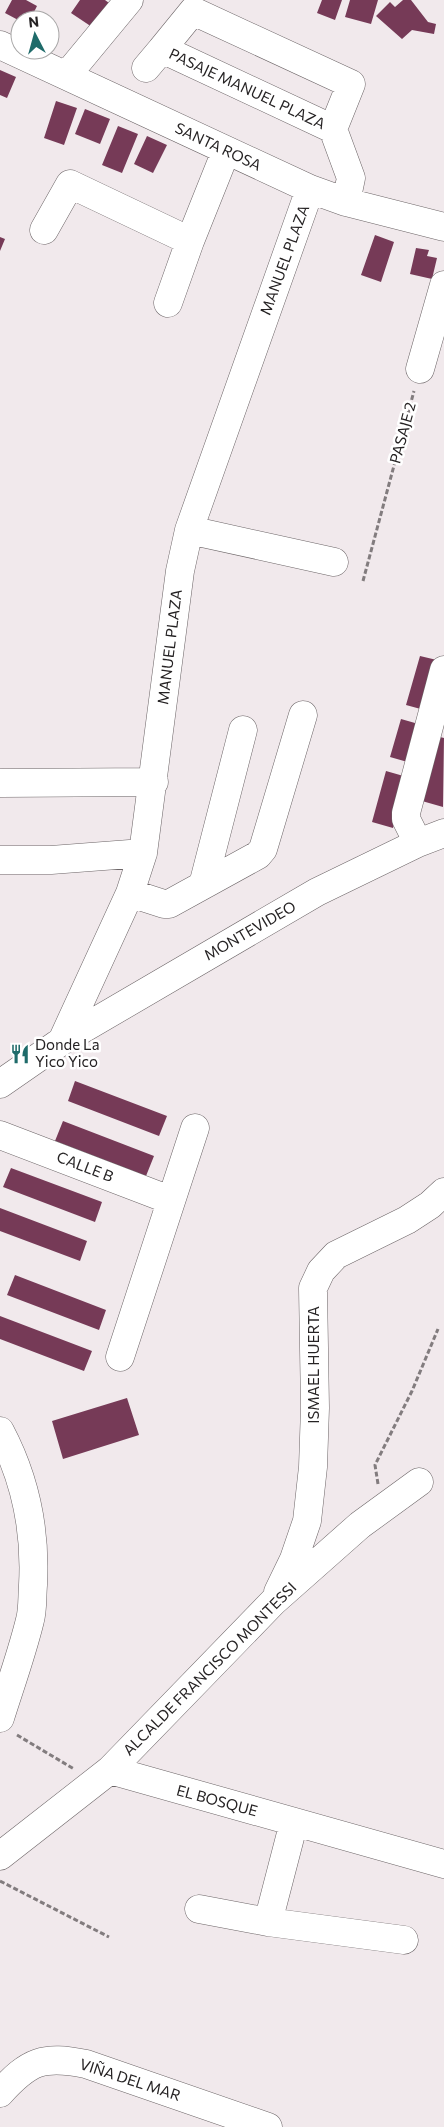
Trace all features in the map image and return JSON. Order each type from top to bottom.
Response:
[{"type":"street","points":[[67,75],[130,0]]},
{"type":"street","name":"PASAJE MANUEL PLAZA","points":[[333,129],[154,59],[193,12],[351,84],[333,129],[351,178],[346,202]]},
{"type":"street","name":"SANTA ROSA","points":[[0,46],[67,75],[310,189],[346,202],[444,227]]},
{"type":"street","points":[[168,303],[190,241],[226,151]]},
{"type":"street","points":[[44,230],[70,184],[190,241]]},
{"type":"street","name":"MANUEL PLAZA","points":[[62,1041],[130,893],[144,853],[180,571],[189,530],[310,189]]},
{"type":"street","points":[[420,369],[444,285]]},
{"type":"street","points":[[189,530],[334,562]]},
{"type":"street","points":[[418,843],[406,819],[406,813],[444,670]]},
{"type":"street","points":[[130,893],[164,904],[174,902],[252,859],[262,849],[303,715]]},
{"type":"street","points":[[203,885],[243,730]]},
{"type":"street","points":[[0,783],[154,782]]},
{"type":"street","name":"MONTEVIDEO","points":[[62,1041],[317,892],[418,843],[444,833]]},
{"type":"street","points":[[0,860],[51,860],[144,853]]},
{"type":"street","points":[[5,1074],[62,1041]]},
{"type":"street","points":[[120,1357],[195,1128]]},
{"type":"street","name":"CALLE B","points":[[0,1135],[170,1200]]},
{"type":"street","name":"ISMAEL HUERTA","points":[[273,1602],[294,1558],[307,1521],[313,1467],[315,1408],[313,1288],[321,1270],[336,1255],[408,1220],[430,1205],[444,1192]]},
{"type":"street","points":[[0,1431],[15,1460],[32,1532],[31,1618],[8,1726]]},
{"type":"street","name":"ALCALDE FRANCISCO MONTESSI","points":[[0,1856],[110,1770],[273,1602],[360,1525],[419,1482]]},
{"type":"street","name":"EL BOSQUE","points":[[110,1770],[444,1864]]},
{"type":"street","points":[[268,1922],[294,1822]]},
{"type":"street","points":[[199,1909],[268,1922],[404,1940]]},
{"type":"street","name":"VIÑA DEL MAR","points":[[0,2093],[18,2074],[34,2064],[48,2060],[63,2059],[86,2064],[268,2127]]},
{"type":"path","name":"PASAJE 2","points":[[363,581],[420,369]]},
{"type":"path","points":[[382,1509],[375,1465],[412,1391],[438,1330]]},
{"type":"path","points":[[8,1726],[75,1770]]},
{"type":"path","points":[[0,1881],[109,1937]]},
{"type":"building","points":[[12,0],[26,0],[37,6],[35,10],[10,10],[10,16],[5,13]]},
{"type":"building","points":[[80,0],[105,0],[109,3],[92,27],[71,13]]},
{"type":"building","points":[[322,0],[342,0],[335,20],[317,13]]},
{"type":"building","points":[[350,0],[378,0],[371,24],[345,17]]},
{"type":"building","points":[[403,0],[411,0],[428,22],[436,24],[434,34],[412,30],[402,39],[376,16],[390,2],[395,7]]},
{"type":"building","points":[[0,70],[16,77],[7,98],[0,95]]},
{"type":"building","points":[[56,101],[77,108],[64,145],[44,138]]},
{"type":"building","points":[[85,109],[110,119],[100,144],[75,134]]},
{"type":"building","points":[[118,126],[138,134],[122,173],[102,165]]},
{"type":"building","points":[[147,136],[167,145],[153,173],[134,164]]},
{"type":"building","points":[[375,235],[394,242],[381,282],[361,275]]},
{"type":"building","points":[[0,237],[5,239],[0,251]]},
{"type":"building","points":[[416,248],[429,250],[427,256],[437,258],[432,279],[410,274]]},
{"type":"building","points":[[420,656],[441,661],[428,711],[406,705]]},
{"type":"building","points":[[401,719],[422,725],[411,763],[390,757]]},
{"type":"building","points":[[440,737],[444,738],[443,807],[422,801]]},
{"type":"building","points":[[386,771],[407,777],[393,828],[372,822]]},
{"type":"building","points":[[75,1081],[167,1116],[159,1136],[68,1101]]},
{"type":"building","points":[[63,1121],[154,1156],[146,1176],[55,1141]]},
{"type":"building","points":[[11,1168],[102,1202],[95,1222],[3,1187]]},
{"type":"building","points":[[0,1208],[87,1241],[80,1261],[0,1231]]},
{"type":"building","points":[[15,1275],[106,1310],[99,1330],[7,1295]]},
{"type":"building","points":[[0,1316],[92,1351],[84,1371],[0,1339]]},
{"type":"building","points":[[127,1398],[139,1435],[63,1459],[52,1421]]},
{"type":"place","name":"Donde La Yico Yico","points":[[20,1054]]}]
